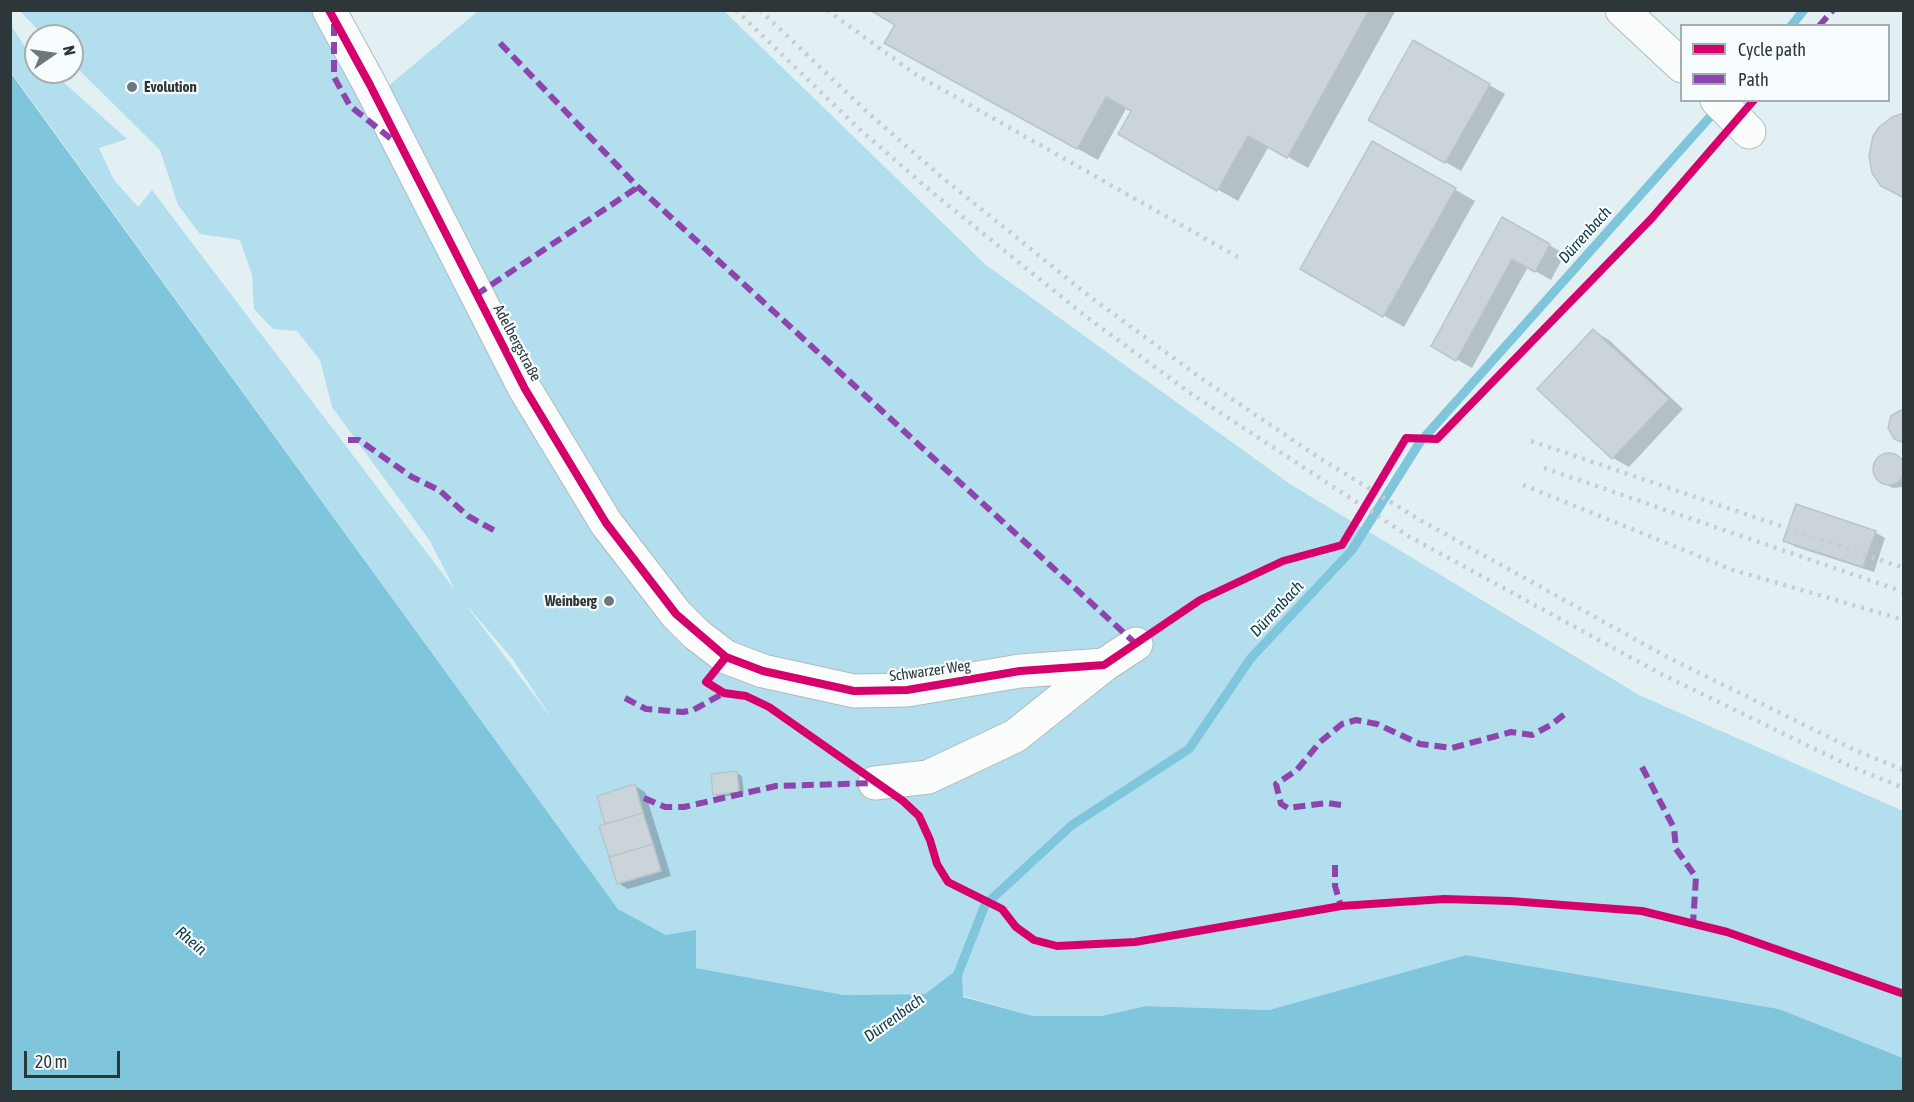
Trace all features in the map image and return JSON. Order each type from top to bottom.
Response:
[{"type":"street","name":"Adelbergstraße","points":[[329,10],[370,85],[525,389],[601,514],[676,614],[726,657]]},
{"type":"street","points":[[1622,10],[1680,64]]},
{"type":"street","points":[[1719,102],[1749,132]]},
{"type":"street","name":"Schwarzer Weg","points":[[883,783],[928,777],[955,767],[1015,736],[1104,665],[1136,644]]},
{"type":"street","name":"Schwarzer Weg","points":[[726,657],[763,671],[854,691],[907,690],[1020,671],[1104,665]]},
{"type":"street","points":[[1020,671],[1034,678],[1041,688],[1047,712]]},
{"type":"shaded area","points":[[20,11],[317,11],[553,459],[692,620],[556,426],[387,87],[478,11],[724,11],[986,265],[1290,484],[1639,695],[1903,811],[1903,1058],[1779,1009],[1466,955],[1269,1010],[1146,1006],[1101,1016],[1033,1016],[963,996],[962,967],[925,994],[843,995],[696,968],[666,935],[618,909],[11,72],[10,24],[24,45],[24,84],[65,84],[127,139],[99,148],[114,180],[138,207],[152,190],[455,590],[430,541],[332,407],[320,360],[297,331],[273,329],[254,309],[252,275],[240,240],[200,234],[178,205],[160,150],[84,75],[84,24],[32,24]],"holes":[[[469,608],[514,661],[552,719],[469,609]]]},
{"type":"water","name":"Rhein","points":[[10,72],[618,909],[666,935],[696,930],[696,968],[844,995],[925,994],[962,966],[963,997],[1033,1016],[1101,1016],[1146,1006],[1269,1010],[1466,955],[1779,1009],[1903,1058],[1903,1091],[11,1091]]},
{"type":"building","points":[[870,10],[1369,10],[1287,158],[1248,136],[1217,191],[1118,134],[1131,111],[1106,97],[1077,149],[884,43],[895,25]]},
{"type":"building","points":[[1413,40],[1490,84],[1445,163],[1368,120]]},
{"type":"building","points":[[1904,113],[1904,198],[1881,186],[1872,173],[1869,156],[1873,136],[1879,127],[1892,117]]},
{"type":"building","points":[[1372,141],[1456,188],[1383,317],[1300,269]]},
{"type":"building","points":[[1502,217],[1550,244],[1535,272],[1512,259],[1456,361],[1431,346]]},
{"type":"building","points":[[1593,329],[1669,399],[1612,459],[1537,389]]},
{"type":"building","points":[[1904,410],[1904,443],[1894,439],[1888,428],[1891,416]]},
{"type":"building","points":[[1889,453],[1900,458],[1905,469],[1900,480],[1889,485],[1878,480],[1873,469],[1878,458]]},
{"type":"building","points":[[1796,504],[1876,531],[1863,567],[1783,541]]},
{"type":"building","points":[[737,771],[739,792],[713,795],[711,774]]},
{"type":"building","points":[[635,784],[643,813],[605,824],[597,796]]},
{"type":"building","points":[[643,813],[653,844],[609,857],[599,826]]},
{"type":"building","points":[[653,844],[661,871],[617,884],[609,857]]},
{"type":"waterway","name":"Dürrenbach","points":[[1793,24],[1804,10]]},
{"type":"waterway","name":"Dürrenbach","points":[[957,976],[985,905],[1072,825],[1189,749],[1251,658],[1352,550],[1420,442],[1717,109]]},
{"type":"railway","points":[[736,10],[856,126],[933,193],[1084,315],[1190,393],[1410,537],[1661,674],[1852,767],[1904,788]]},
{"type":"railway","points":[[760,10],[867,112],[944,179],[1089,296],[1198,376],[1318,457],[1420,520],[1669,658],[1857,751],[1904,770]]},
{"type":"railway","points":[[827,10],[915,74],[1243,260]]},
{"type":"railway","points":[[1531,441],[1904,568]]},
{"type":"railway","points":[[1544,468],[1904,592]]},
{"type":"railway","points":[[1523,485],[1733,570],[1904,620]]},
{"type":"marked path","points":[[1821,24],[1833,10]]},
{"type":"marked path","points":[[334,24],[334,77],[350,106],[395,142]]},
{"type":"marked path","points":[[500,43],[638,187],[1136,644],[1139,642]]},
{"type":"marked path","points":[[476,295],[638,187]]},
{"type":"marked path","points":[[348,440],[359,440],[412,477],[439,490],[468,516],[497,532]]},
{"type":"marked path","points":[[625,698],[646,709],[683,712],[693,710],[724,693]]},
{"type":"marked path","points":[[1341,805],[1328,803],[1288,808],[1281,804],[1276,784],[1297,770],[1320,742],[1342,724],[1356,720],[1377,724],[1420,744],[1452,748],[1511,732],[1532,735],[1551,725],[1566,713]]},
{"type":"marked path","points":[[1642,767],[1674,828],[1676,849],[1696,877],[1693,924]]},
{"type":"marked path","points":[[644,798],[665,807],[684,807],[776,786],[875,783]]},
{"type":"marked path","points":[[1335,865],[1335,886],[1341,906]]},
{"type":"cycle path","points":[[329,10],[370,85],[525,389],[606,523],[676,614],[726,657],[763,671],[854,691],[907,690],[1020,671],[1104,665],[1200,600],[1283,561],[1342,545],[1406,438],[1437,439],[1651,219],[1752,102]]},
{"type":"cycle path","points":[[726,657],[706,682],[724,693],[746,696],[769,707],[903,801],[919,816],[930,840],[937,864],[948,882],[1002,909],[1016,927],[1034,940],[1057,946],[1135,942],[1341,906],[1444,899],[1510,901],[1642,911],[1727,932],[1904,994]]},
{"type":"place","name":"Evolution","points":[[132,87]]},
{"type":"place","name":"Weinberg","points":[[609,601]]}]
